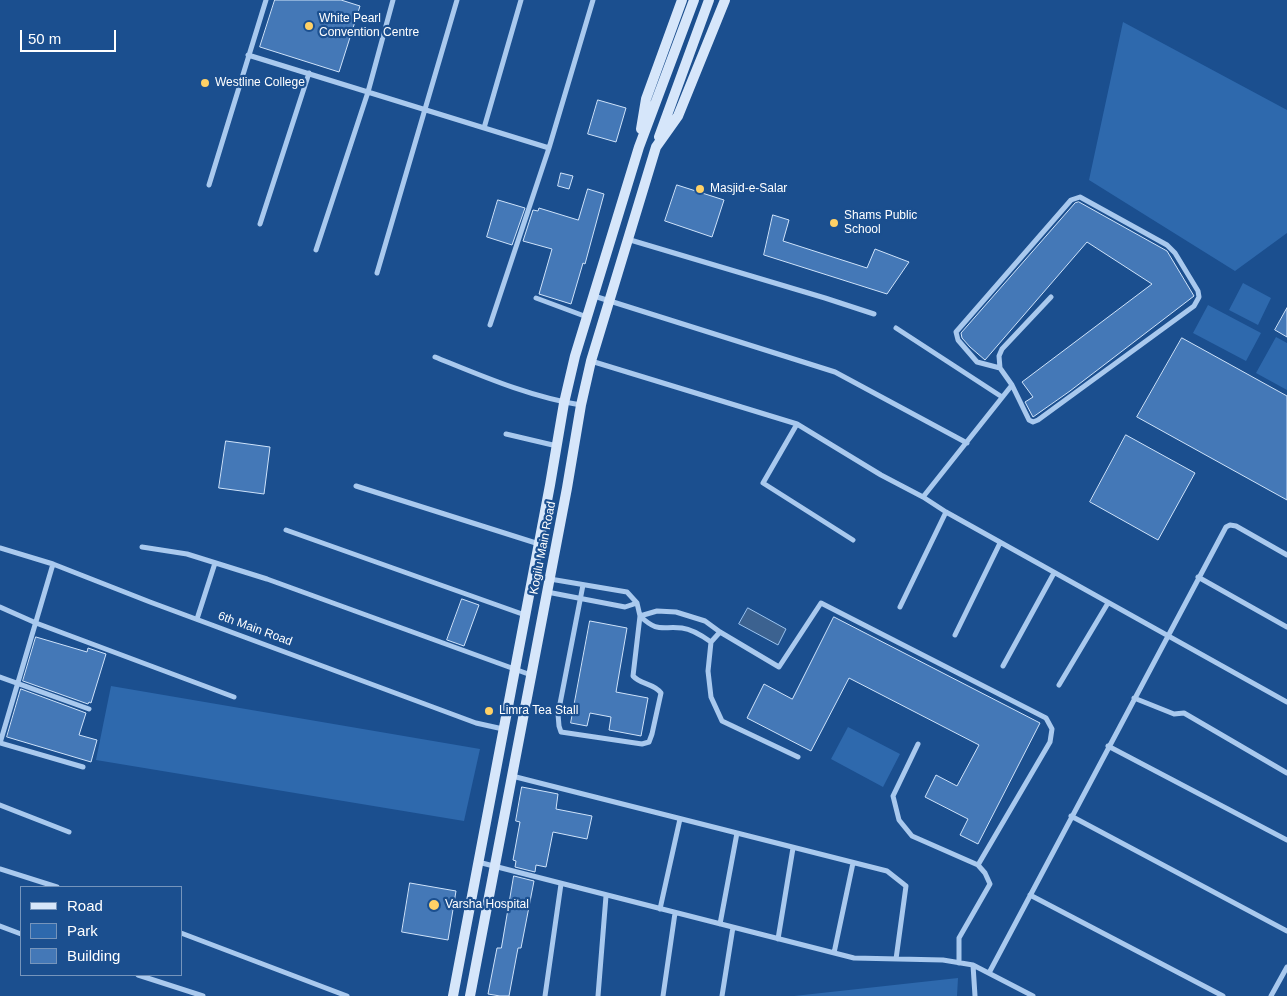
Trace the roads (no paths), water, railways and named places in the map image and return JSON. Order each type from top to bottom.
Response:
[{"type":"main road","points":[[639,147],[646,99],[682,0]]},
{"type":"main road","points":[[639,147],[694,0]]},
{"type":"main road","points":[[656,147],[709,0]]},
{"type":"main road","name":"Kogilu Main Road","points":[[470,996],[590,361],[656,147],[678,116],[724,0]]},
{"type":"main road","name":"Kogilu Main Road","points":[[453,996],[574,356],[639,147]]},
{"type":"street","points":[[209,185],[266,0]]},
{"type":"street","points":[[316,250],[368,92],[393,0]]},
{"type":"street","points":[[377,273],[457,0]]},
{"type":"street","points":[[484,128],[521,0]]},
{"type":"street","points":[[490,326],[549,148],[593,0]]},
{"type":"street","points":[[248,55],[549,148]]},
{"type":"street","points":[[260,224],[309,73]]},
{"type":"street","points":[[1000,368],[977,362],[958,340],[956,332],[1071,200],[1080,197],[1167,246],[1175,253],[1198,291],[1199,297],[1194,306],[1033,422],[1029,420],[1012,385],[1000,368],[999,356],[1002,349],[1051,297]]},
{"type":"street","points":[[627,239],[874,314]]},
{"type":"street","points":[[594,296],[835,372],[967,443]]},
{"type":"street","points":[[536,298],[587,317]]},
{"type":"street","points":[[896,328],[1002,396]]},
{"type":"street","points":[[435,357],[510,387],[581,406]]},
{"type":"street","points":[[590,361],[797,424],[1000,543],[1287,702]]},
{"type":"street","points":[[923,497],[1012,385]]},
{"type":"street","points":[[797,424],[763,483],[853,540]]},
{"type":"street","points":[[506,434],[557,446]]},
{"type":"street","points":[[356,486],[539,544]]},
{"type":"street","points":[[900,607],[946,512]]},
{"type":"street","points":[[989,973],[1226,527],[1230,525],[1236,526],[1287,555]]},
{"type":"street","points":[[286,530],[525,614]]},
{"type":"street","points":[[955,635],[1000,543]]},
{"type":"street","points":[[142,547],[188,554],[267,579],[530,675]]},
{"type":"street","name":"6th Main Road","points":[[0,548],[53,564],[476,723],[502,729]]},
{"type":"street","points":[[197,619],[215,563]]},
{"type":"street","points":[[53,564],[0,743],[83,768]]},
{"type":"street","points":[[1004,666],[1054,573]]},
{"type":"street","points":[[1198,577],[1287,627]]},
{"type":"street","points":[[549,579],[627,592],[637,603],[640,616],[633,676],[637,680],[658,688],[661,693],[649,742],[642,744],[561,732],[558,714],[583,585]]},
{"type":"street","points":[[547,591],[625,607],[637,603]]},
{"type":"street","points":[[640,616],[656,611],[676,612],[706,621],[720,632],[779,667],[822,603],[1046,718],[1052,729],[1050,742],[978,865]]},
{"type":"street","points":[[1059,685],[1108,603]]},
{"type":"street","points":[[0,607],[36,623],[234,697]]},
{"type":"street","points":[[640,616],[651,626],[684,628],[711,642]]},
{"type":"street","points":[[720,632],[711,642],[708,671],[711,697],[722,721],[798,757]]},
{"type":"street","points":[[0,677],[89,709]]},
{"type":"street","points":[[1134,698],[1174,714],[1184,713],[1287,773]]},
{"type":"street","points":[[918,744],[893,796],[899,820],[912,836],[978,865],[985,873],[990,884],[959,938],[959,963]]},
{"type":"street","points":[[1108,746],[1287,840]]},
{"type":"street","points":[[511,776],[887,872],[906,886],[896,959]]},
{"type":"street","points":[[0,805],[69,832]]},
{"type":"street","points":[[1071,816],[1287,931]]},
{"type":"street","points":[[660,909],[680,819]]},
{"type":"street","points":[[720,924],[737,833]]},
{"type":"street","points":[[778,939],[793,848]]},
{"type":"street","points":[[478,862],[854,958],[943,960],[972,965],[1033,996]]},
{"type":"street","points":[[834,953],[853,863]]},
{"type":"street","points":[[0,869],[53,886]]},
{"type":"street","points":[[545,996],[561,884]]},
{"type":"street","points":[[1030,895],[1222,996]]},
{"type":"street","points":[[598,996],[606,896]]},
{"type":"street","points":[[663,996],[675,913]]},
{"type":"street","points":[[0,926],[20,934]]},
{"type":"street","points":[[722,996],[733,928]]},
{"type":"street","points":[[182,933],[347,996]]},
{"type":"street","points":[[972,965],[975,996]]},
{"type":"street","points":[[1271,996],[1287,968]]},
{"type":"street","points":[[141,976],[203,996]]},
{"type":"place","name":"White Pearl Convention Centre","points":[[309,26]]},
{"type":"place","name":"Westline College","points":[[205,83]]},
{"type":"place","name":"Masjid-e-Salar","points":[[700,189]]},
{"type":"place","name":"Shams Public School","points":[[834,223]]},
{"type":"place","name":"Limra Tea Stall","points":[[489,711]]},
{"type":"place","name":"Varsha Hospital","points":[[434,905]]}]
